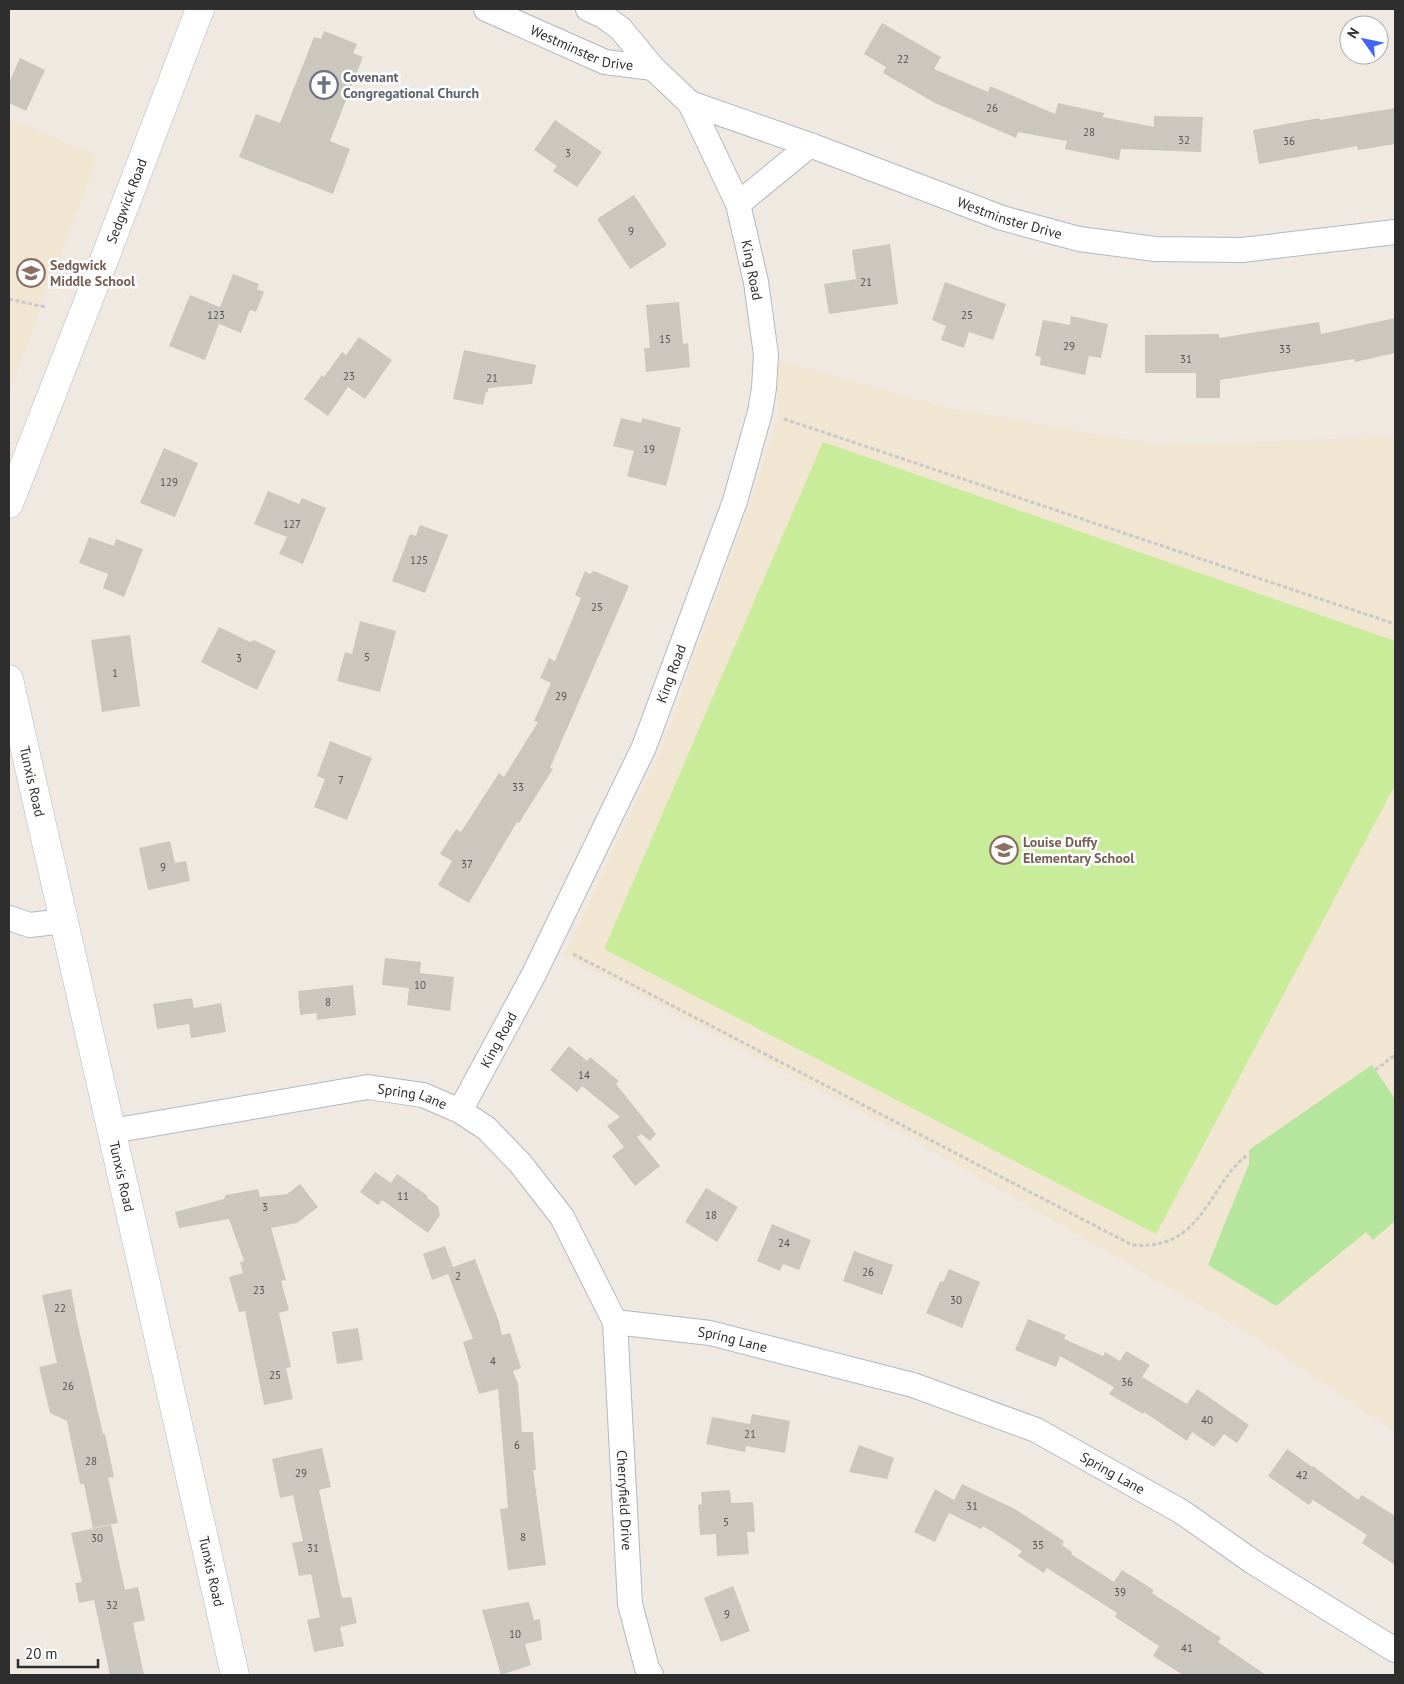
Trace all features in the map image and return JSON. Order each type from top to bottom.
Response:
[{"type":"street","name":"Sedgwick Road","points":[[9,504],[200,9]]},
{"type":"street","name":"Westminster Drive","points":[[486,9],[605,62],[653,68]]},
{"type":"street","name":"Westminster Drive","points":[[588,9],[604,16],[620,28],[653,68],[690,103],[810,145],[1002,218],[1078,239],[1155,249],[1242,250],[1395,232]]},
{"type":"street","name":"King Road","points":[[460,1111],[534,974],[644,747],[735,501],[760,412],[766,355],[756,282],[738,204],[690,103]]},
{"type":"street","points":[[738,204],[810,145]]},
{"type":"street","name":"Tunxis Road","points":[[9,679],[235,1675]]},
{"type":"street","points":[[9,918],[30,925],[64,921]]},
{"type":"street","name":"Spring Lane","points":[[112,1131],[368,1087],[423,1095],[460,1111],[486,1128],[520,1163],[562,1217],[616,1322],[710,1333],[884,1377],[913,1385],[1036,1430],[1182,1512],[1253,1562],[1395,1650]]},
{"type":"street","name":"Cherryfield Drive","points":[[616,1322],[630,1604],[647,1668],[651,1675]]},
{"type":"path","points":[[9,299],[46,307]]},
{"type":"path","points":[[783,419],[1395,624]]},
{"type":"path","points":[[573,954],[1132,1245],[1145,1246],[1168,1242],[1189,1229],[1235,1166],[1249,1154]]},
{"type":"path","points":[[1375,1070],[1395,1055]]},
{"type":"shaded area","name":"Sedgwick Middle School","points":[[9,118],[98,156],[9,391]]},
{"type":"shaded area","name":"Louise Duffy Elementary School","points":[[778,360],[948,408],[1159,445],[1395,437],[1395,1432],[1255,1337],[907,1136],[564,955],[663,745],[754,492],[777,420]]},
{"type":"green space","name":"Louise Duffy Elementary School","points":[[823,442],[1395,641],[1395,785],[1156,1234],[604,949]]},
{"type":"green space","points":[[1372,1065],[1395,1099],[1395,1221],[1373,1240],[1366,1232],[1276,1306],[1208,1265],[1249,1164],[1249,1150]]},
{"type":"building","points":[[882,23],[941,57],[934,69],[988,92],[990,86],[1055,114],[1058,103],[1104,113],[1103,117],[1154,127],[1154,116],[1203,117],[1201,152],[1121,149],[1119,160],[1065,149],[1067,141],[1018,132],[1016,138],[935,103],[883,73],[886,67],[864,54]]},
{"type":"building","name":"Covenant Congregational Church","points":[[324,31],[357,44],[353,53],[363,57],[330,141],[350,149],[333,194],[239,157],[256,114],[280,123],[314,37],[321,39]]},
{"type":"building","points":[[20,58],[45,70],[26,111],[9,103],[9,83]]},
{"type":"building","points":[[1395,108],[1395,144],[1358,150],[1357,146],[1259,164],[1253,130],[1319,118],[1320,120]]},
{"type":"building","points":[[555,120],[602,152],[577,187],[553,171],[557,166],[534,150]]},
{"type":"building","points":[[634,195],[667,245],[630,269],[597,219]]},
{"type":"building","points":[[890,244],[898,304],[829,314],[824,284],[856,279],[852,250]]},
{"type":"building","points":[[233,274],[259,284],[257,289],[264,292],[256,312],[250,310],[241,333],[219,324],[205,360],[169,346],[190,295],[220,307]]},
{"type":"building","points":[[945,282],[1006,304],[993,340],[969,332],[964,348],[941,340],[946,326],[932,320]]},
{"type":"building","points":[[679,302],[683,344],[688,343],[690,367],[646,372],[644,348],[650,348],[646,305]]},
{"type":"building","points":[[1071,316],[1108,324],[1101,358],[1089,356],[1085,375],[1040,365],[1041,357],[1035,356],[1043,320],[1070,325]]},
{"type":"building","points":[[1395,318],[1395,353],[1355,362],[1354,359],[1220,380],[1220,398],[1196,398],[1196,373],[1145,373],[1145,335],[1219,334],[1219,338],[1319,322],[1321,334]]},
{"type":"building","points":[[359,337],[392,360],[365,399],[348,387],[328,416],[304,399],[322,375],[324,377],[342,352],[346,355]]},
{"type":"building","points":[[464,350],[536,365],[532,384],[488,388],[483,405],[453,399]]},
{"type":"building","points":[[621,418],[641,423],[642,418],[681,428],[666,486],[627,476],[634,451],[613,446]]},
{"type":"building","points":[[164,448],[198,463],[175,517],[140,503]]},
{"type":"building","points":[[268,491],[299,504],[302,498],[326,508],[303,564],[279,554],[287,537],[254,524]]},
{"type":"building","points":[[420,525],[448,535],[425,593],[392,581],[410,534],[416,536]]},
{"type":"building","points":[[89,537],[114,546],[116,539],[143,549],[124,597],[103,588],[108,574],[79,563]]},
{"type":"building","points":[[585,571],[590,574],[594,571],[629,586],[550,768],[553,769],[519,823],[517,822],[469,903],[438,885],[452,861],[440,854],[456,829],[461,832],[499,773],[504,777],[538,722],[534,721],[551,683],[540,678],[549,658],[555,661],[581,598],[575,595]]},
{"type":"building","points":[[360,621],[396,631],[380,692],[337,681],[345,652],[352,654]]},
{"type":"building","points":[[219,627],[250,642],[254,640],[276,651],[257,690],[201,662]]},
{"type":"building","points":[[130,635],[140,706],[102,712],[91,640]]},
{"type":"building","points":[[330,741],[372,758],[347,820],[314,807],[325,779],[317,776]]},
{"type":"building","points":[[170,841],[175,863],[186,861],[190,881],[148,890],[139,848]]},
{"type":"building","points":[[385,958],[421,962],[420,973],[454,977],[450,1011],[407,1005],[409,988],[382,985]]},
{"type":"building","points":[[353,985],[356,1015],[317,1020],[317,1013],[300,1015],[298,991]]},
{"type":"building","points":[[192,998],[194,1008],[221,1003],[226,1032],[191,1038],[189,1024],[157,1029],[153,1004]]},
{"type":"building","points":[[569,1046],[587,1061],[590,1057],[619,1081],[616,1084],[656,1134],[650,1141],[641,1134],[637,1137],[660,1166],[635,1186],[612,1156],[624,1147],[607,1126],[620,1117],[582,1086],[577,1092],[550,1070]]},
{"type":"building","points":[[375,1172],[391,1183],[397,1174],[428,1196],[427,1198],[438,1206],[440,1215],[428,1233],[382,1200],[378,1205],[360,1192]]},
{"type":"building","points":[[300,1184],[318,1207],[297,1223],[271,1228],[286,1280],[281,1281],[289,1310],[279,1313],[291,1367],[286,1368],[293,1399],[264,1405],[245,1311],[239,1312],[229,1277],[243,1273],[240,1262],[244,1261],[229,1219],[179,1228],[175,1212],[224,1199],[226,1195],[258,1189],[260,1197],[287,1194]]},
{"type":"building","points":[[706,1188],[738,1207],[717,1242],[685,1222]]},
{"type":"building","points":[[772,1224],[811,1240],[799,1270],[783,1264],[780,1271],[757,1261]]},
{"type":"building","points":[[445,1246],[453,1267],[475,1259],[499,1322],[502,1335],[510,1333],[521,1368],[513,1371],[518,1384],[522,1432],[533,1432],[536,1470],[533,1470],[546,1565],[508,1570],[500,1509],[508,1508],[498,1389],[479,1394],[463,1342],[473,1339],[448,1274],[432,1280],[423,1254]]},
{"type":"building","points":[[854,1251],[893,1265],[882,1295],[843,1281]]},
{"type":"building","points":[[949,1269],[980,1282],[962,1328],[926,1313],[940,1282],[944,1281]]},
{"type":"building","points":[[71,1289],[114,1477],[108,1478],[118,1523],[93,1528],[84,1484],[80,1484],[67,1421],[50,1413],[39,1367],[57,1363],[42,1295]]},
{"type":"building","points":[[1028,1319],[1066,1335],[1064,1339],[1103,1356],[1105,1352],[1120,1361],[1126,1351],[1150,1365],[1142,1377],[1187,1404],[1197,1389],[1249,1425],[1237,1443],[1224,1434],[1214,1447],[1192,1432],[1187,1441],[1144,1412],[1143,1414],[1109,1394],[1114,1387],[1060,1356],[1056,1367],[1015,1350]]},
{"type":"building","points":[[358,1328],[363,1360],[337,1364],[332,1332]]},
{"type":"building","points":[[752,1414],[790,1421],[785,1453],[746,1446],[745,1452],[706,1444],[712,1417],[750,1424]]},
{"type":"building","points":[[859,1445],[894,1458],[887,1479],[849,1472]]},
{"type":"building","points":[[322,1448],[331,1487],[319,1490],[342,1598],[351,1597],[357,1623],[340,1627],[344,1646],[314,1652],[307,1620],[320,1617],[311,1574],[299,1576],[292,1543],[303,1541],[293,1495],[280,1498],[272,1459]]},
{"type":"building","points":[[1287,1449],[1358,1500],[1362,1495],[1395,1516],[1395,1565],[1362,1543],[1367,1535],[1313,1500],[1309,1505],[1268,1476]]},
{"type":"building","points":[[962,1484],[1015,1509],[1064,1541],[1062,1545],[1072,1552],[1071,1554],[1114,1582],[1122,1570],[1154,1590],[1152,1593],[1221,1638],[1218,1642],[1266,1675],[1183,1675],[1153,1656],[1159,1646],[1115,1617],[1117,1613],[1047,1568],[1044,1573],[1018,1556],[1022,1551],[983,1526],[981,1529],[949,1513],[935,1542],[914,1532],[935,1489],[954,1500]]},
{"type":"building","points":[[730,1490],[731,1503],[753,1502],[755,1532],[747,1532],[749,1554],[717,1556],[716,1534],[700,1535],[698,1505],[702,1504],[701,1492]]},
{"type":"building","points":[[111,1525],[125,1590],[138,1587],[145,1620],[133,1623],[144,1675],[110,1675],[94,1600],[79,1603],[75,1583],[82,1582],[71,1533]]},
{"type":"building","points":[[733,1586],[750,1631],[721,1642],[704,1598]]},
{"type":"building","points":[[529,1602],[534,1620],[540,1619],[542,1640],[525,1644],[531,1665],[501,1675],[482,1610]]},
{"type":"place","name":"Covenant Congregational Church","points":[[324,85]]},
{"type":"place","name":"Sedgwick Middle School","points":[[31,273]]},
{"type":"place","name":"Louise Duffy Elementary School","points":[[1004,850]]}]
